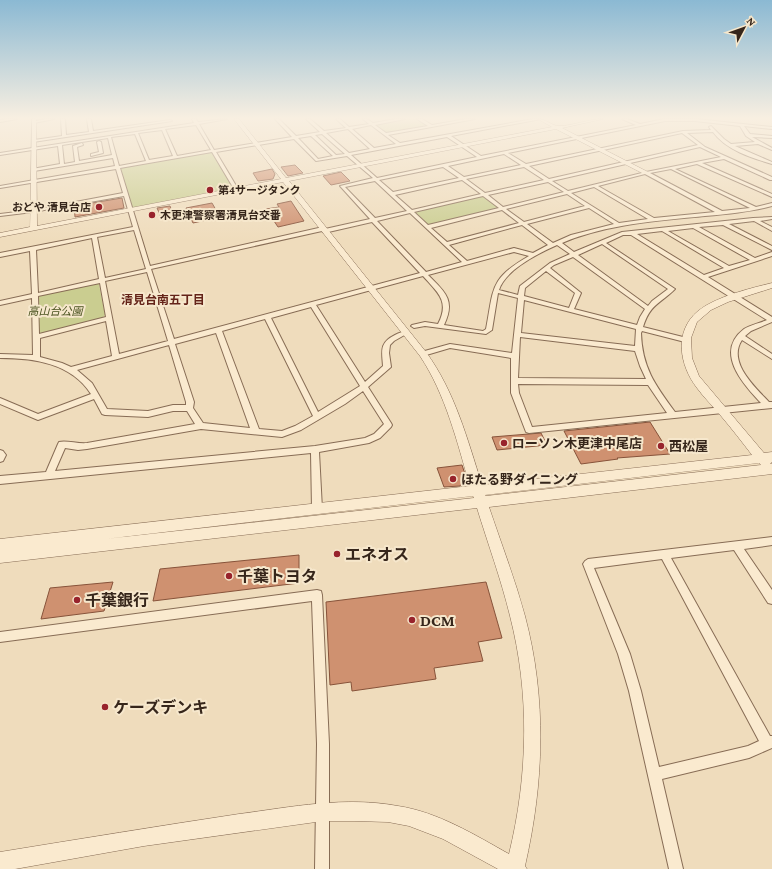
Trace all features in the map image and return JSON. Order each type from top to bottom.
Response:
[{"type":"street","points":[[33,229],[34,160]]},
{"type":"street","points":[[61,160],[62,165]]},
{"type":"street","points":[[34,170],[81,160]]},
{"type":"street","points":[[116,160],[170,342],[190,402],[189,408],[201,426]]},
{"type":"street","points":[[0,187],[165,160]]},
{"type":"street","points":[[218,160],[236,189]]},
{"type":"street","points":[[0,862],[144,837],[323,812],[383,813],[409,817],[436,826],[516,869],[524,830],[532,769],[531,698],[521,629],[512,596],[450,402],[436,373],[423,354],[410,329],[371,289],[268,160]]},
{"type":"street","points":[[354,160],[466,263]]},
{"type":"street","points":[[0,235],[394,160]]},
{"type":"street","points":[[440,327],[447,314],[447,303],[441,292],[342,186],[473,160]]},
{"type":"street","points":[[515,160],[772,320],[754,327],[741,336],[734,348],[736,364],[746,382],[770,406]]},
{"type":"street","points":[[392,194],[555,160]]},
{"type":"street","points":[[619,160],[721,213]]},
{"type":"street","points":[[0,303],[636,160]]},
{"type":"street","points":[[428,227],[646,173],[715,160]]},
{"type":"street","points":[[726,160],[772,179]]},
{"type":"street","points":[[762,160],[772,164]]},
{"type":"street","points":[[698,163],[772,196]]},
{"type":"street","points":[[444,165],[524,224],[573,254],[647,308]]},
{"type":"street","points":[[671,168],[755,209]]},
{"type":"street","points":[[595,186],[653,220]]},
{"type":"street","points":[[0,215],[34,211],[125,194]]},
{"type":"street","points":[[49,475],[62,444],[78,447],[87,446],[201,426],[282,434],[298,428],[364,387],[387,367],[385,347],[387,342],[410,329],[425,324],[484,333],[487,332],[489,330],[497,291],[502,279],[523,261],[555,244],[593,230],[617,224],[755,209],[772,204]]},
{"type":"street","points":[[446,244],[590,206]]},
{"type":"street","points":[[737,211],[772,229]]},
{"type":"street","points":[[770,406],[529,430],[516,393],[514,381],[522,287],[552,264],[622,234],[772,218]]},
{"type":"street","points":[[723,223],[772,248]]},
{"type":"street","points":[[694,226],[755,260]]},
{"type":"street","points":[[0,255],[136,228]]},
{"type":"street","points":[[663,230],[730,268]]},
{"type":"street","points":[[94,236],[116,357]]},
{"type":"street","points":[[602,242],[672,289],[659,297],[647,308],[639,328],[638,349],[640,361],[649,382],[673,416]]},
{"type":"street","points":[[33,249],[37,357]]},
{"type":"street","points":[[69,370],[514,250],[533,255]]},
{"type":"street","points":[[703,277],[772,254]]},
{"type":"street","points":[[546,268],[578,293],[570,310]]},
{"type":"street","points":[[770,464],[699,383],[686,353],[685,340],[691,324],[703,312],[772,285]]},
{"type":"street","points":[[497,291],[685,340]]},
{"type":"street","points":[[0,480],[315,448],[366,441],[377,436],[388,425],[312,304]]},
{"type":"street","points":[[267,317],[317,417]]},
{"type":"street","points":[[36,337],[109,318]]},
{"type":"street","points":[[218,330],[256,432]]},
{"type":"street","points":[[517,335],[638,349]]},
{"type":"street","points":[[741,336],[772,358]]},
{"type":"street","points":[[423,354],[450,346],[515,356]]},
{"type":"street","points":[[0,356],[37,357],[69,370],[88,384],[105,412],[148,414],[173,408],[189,408]]},
{"type":"street","points":[[514,381],[649,382]]},
{"type":"street","points":[[0,401],[38,416],[96,395]]},
{"type":"street","points":[[315,448],[317,509]]},
{"type":"street","points":[[0,453],[2,454],[0,459]]},
{"type":"street","points":[[0,557],[480,496],[770,464]]},
{"type":"street","points":[[0,545],[317,509],[480,496]]},
{"type":"street","points":[[676,869],[635,691],[624,654],[588,564],[772,541]]},
{"type":"street","points":[[736,545],[772,599]]},
{"type":"street","points":[[655,774],[749,752],[770,742],[664,554]]},
{"type":"street","points":[[0,637],[317,595],[323,744],[322,869]]},
{"type":"green space","points":[[169,160],[216,160],[233,189],[132,209],[120,168]]},
{"type":"green space","points":[[484,194],[503,208],[427,227],[410,211]]},
{"type":"green space","name":"高山台公園","points":[[96,283],[99,284],[105,315],[102,318],[41,333],[37,331],[37,298],[41,295]]},
{"type":"building","points":[[295,165],[303,173],[288,176],[281,167]]},
{"type":"building","points":[[272,169],[275,174],[273,179],[258,181],[253,173]]},
{"type":"building","points":[[341,172],[350,181],[331,185],[323,176]]},
{"type":"building","name":"おどや 清見台店","points":[[122,198],[124,208],[75,217],[74,206]]},
{"type":"building","points":[[291,201],[304,221],[278,227],[266,209],[279,207],[277,204]]},
{"type":"building","points":[[212,203],[220,217],[193,223],[186,208]]},
{"type":"building","points":[[170,206],[173,214],[161,217],[157,208]]},
{"type":"building","points":[[650,422],[670,454],[617,458],[618,459],[581,464],[564,431]]},
{"type":"building","points":[[541,433],[547,445],[497,450],[492,437]]},
{"type":"building","name":"ほたる野ダイニング","points":[[462,465],[466,477],[460,486],[444,487],[437,468]]},
{"type":"building","name":"千葉トヨタ","points":[[299,555],[299,583],[153,601],[160,569]]},
{"type":"building","name":"千葉銀行","points":[[113,582],[104,611],[41,619],[50,588]]},
{"type":"building","name":"DCM","points":[[486,582],[502,638],[478,642],[483,661],[434,668],[436,679],[352,691],[351,682],[330,685],[326,602]]},
{"type":"place","name":"第4サージタンク","points":[[210,190]]},
{"type":"place","name":"おどや 清見台店","points":[[99,207]]},
{"type":"place","name":"木更津警察署清見台交番","points":[[152,215]]},
{"type":"place","name":"ローソン木更津中尾店","points":[[504,443]]},
{"type":"place","name":"西松屋","points":[[661,446]]},
{"type":"place","name":"ほたる野ダイニング","points":[[453,479]]},
{"type":"place","name":"エネオス","points":[[337,554]]},
{"type":"place","name":"千葉トヨタ","points":[[229,576]]},
{"type":"place","name":"千葉銀行","points":[[77,600]]},
{"type":"place","name":"DCM","points":[[412,620]]},
{"type":"place","name":"ケーズデンキ","points":[[105,707]]},
{"type":"district","name":"清見台南五丁目","points":[[163,300]]}]
